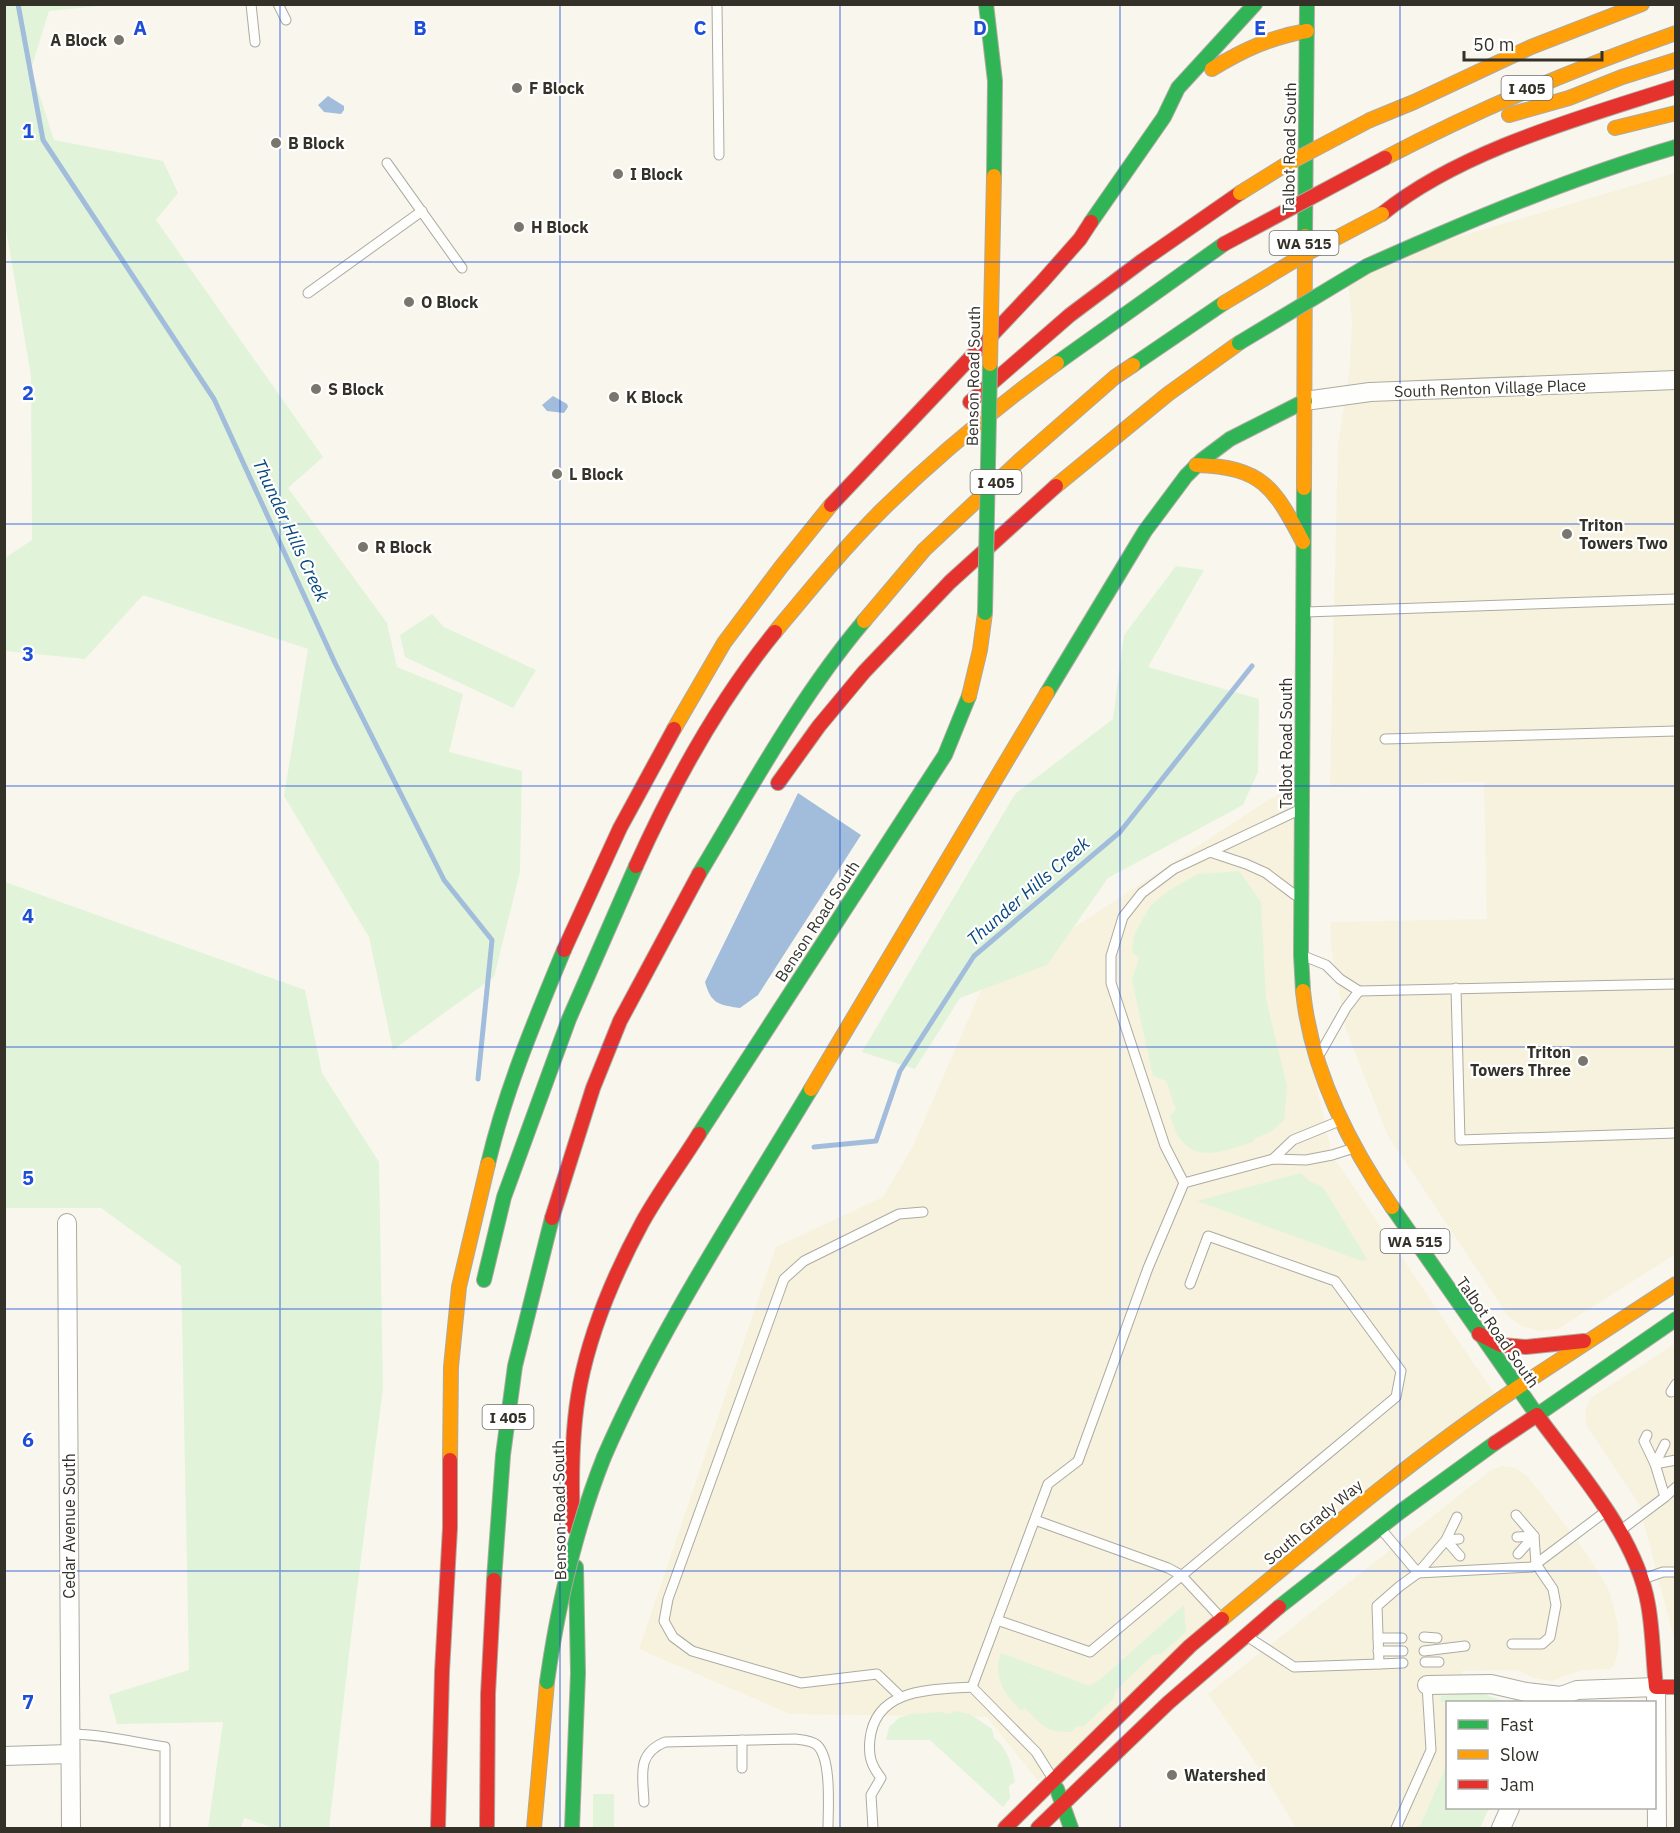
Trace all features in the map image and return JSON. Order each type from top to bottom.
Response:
[{"type":"main road","name":"Benson Road South","points":[[572,1828],[578,1673],[572,1460],[584,1368],[597,1326],[617,1273],[643,1221],[945,754],[958,728],[980,659],[985,613],[996,92],[986,4]]},
{"type":"main road","points":[[450,1528],[451,1367],[459,1287],[490,1152],[534,1021],[582,908],[620,828],[666,742],[724,644],[781,567],[837,498],[1080,239],[1164,117],[1178,88],[1255,4]]},
{"type":"main road","name":"Talbot Road South","points":[[1307,4],[1301,900],[1301,955],[1307,1018],[1316,1059],[1353,1148],[1479,1334],[1607,1511],[1619,1531],[1634,1560],[1648,1603],[1656,1687]]},
{"type":"main road","points":[[961,412],[1027,351],[1135,266],[1240,193],[1303,155],[1370,120],[1531,47],[1642,4]]},
{"type":"main road","points":[[1164,117],[1209,70],[1250,46],[1277,36],[1307,31]]},
{"type":"main road","name":"I 405","points":[[480,1298],[504,1197],[569,1019],[663,805],[725,701],[771,637],[821,576],[880,512],[945,451],[1025,386],[1224,244],[1418,141],[1545,80],[1676,33]]},
{"type":"main road","points":[[1418,141],[1569,98],[1622,77],[1676,60]]},
{"type":"main road","points":[[1382,214],[1405,194],[1484,155],[1578,119],[1676,87]]},
{"type":"main road","points":[[1600,134],[1676,112]]},
{"type":"main road","points":[[772,792],[826,717],[864,672],[950,582],[1028,509],[1092,455],[1168,394],[1239,343],[1367,266],[1518,200],[1609,167],[1676,147]]},
{"type":"main road","points":[[1382,214],[1437,193]]},
{"type":"main road","name":"I 405","points":[[487,1828],[488,1694],[495,1557],[503,1455],[515,1366],[549,1228],[593,1088],[620,1022],[697,878],[774,750],[853,634],[924,550],[1018,461],[1115,377],[1270,273],[1382,214]]},
{"type":"main road","points":[[534,1828],[547,1682],[569,1562],[580,1521],[603,1457],[627,1404],[664,1334],[1109,590],[1172,491],[1196,465],[1219,446],[1305,401]]},
{"type":"main road","points":[[880,512],[917,459]]},
{"type":"main road","points":[[1196,465],[1227,466],[1258,477],[1283,504],[1304,542]]},
{"type":"main road","points":[[620,1022],[667,961]]},
{"type":"main road","name":"South Grady Way","points":[[1005,1828],[1190,1646],[1378,1490],[1458,1428],[1676,1284]]},
{"type":"main road","points":[[1038,1828],[1153,1718],[1245,1635],[1328,1566],[1489,1446],[1676,1319]]},
{"type":"main road","points":[[1479,1334],[1501,1345],[1526,1347],[1589,1341]]},
{"type":"main road","name":"I 405","points":[[438,1828],[442,1672],[450,1528],[464,1380]]},
{"type":"main road","points":[[1651,1640],[1666,1656]]},
{"type":"main road","points":[[1656,1687],[1676,1687]]},
{"type":"main road","points":[[1054,1781],[1071,1828]]},
{"type":"street","name":"South Renton Village Place","points":[[1305,401],[1370,392],[1676,380]]},
{"type":"street","name":"Cedar Avenue South","points":[[67,1223],[71,1828]]},
{"type":"street","points":[[1427,1684],[1491,1684],[1559,1699],[1577,1690],[1656,1687],[1656,1701]]},
{"type":"street","points":[[4,1756],[70,1754]]},
{"type":"street","points":[[1656,1790],[1657,1828]]},
{"type":"street","points":[[1501,1828],[1510,1809]]},
{"type":"lane","points":[[251,4],[255,42]]},
{"type":"lane","points":[[278,4],[286,20]]},
{"type":"lane","points":[[717,4],[719,155]]},
{"type":"lane","points":[[387,163],[462,268]]},
{"type":"lane","points":[[309,293],[422,211]]},
{"type":"lane","points":[[1303,612],[1676,600]]},
{"type":"lane","points":[[1385,739],[1676,731]]},
{"type":"lane","points":[[1184,1183],[1165,1146],[1111,983],[1111,956],[1123,918],[1142,893],[1174,869],[1302,809]]},
{"type":"lane","points":[[1210,852],[1266,873],[1301,900]]},
{"type":"lane","points":[[1301,955],[1326,965],[1340,979],[1359,991],[1676,984]]},
{"type":"lane","points":[[1456,988],[1460,1140],[1676,1133]]},
{"type":"lane","points":[[1316,1059],[1346,1008],[1359,991]]},
{"type":"lane","points":[[1273,1159],[1293,1140],[1341,1120]]},
{"type":"lane","points":[[1184,1183],[1273,1159],[1306,1160],[1353,1148]]},
{"type":"lane","points":[[972,1687],[1048,1484],[1078,1461],[1145,1275],[1184,1183]]},
{"type":"lane","points":[[901,1697],[877,1674],[801,1683],[692,1651],[673,1637],[664,1621],[668,1599],[784,1279],[804,1261],[888,1219],[899,1214],[923,1212]]},
{"type":"lane","points":[[997,1620],[1090,1652],[1396,1397],[1401,1371],[1335,1281],[1208,1236],[1190,1284]]},
{"type":"lane","points":[[1647,1435],[1644,1441],[1655,1464],[1665,1497]]},
{"type":"lane","points":[[1655,1464],[1665,1444]]},
{"type":"lane","points":[[1655,1464],[1676,1460]]},
{"type":"lane","points":[[1619,1531],[1676,1487]]},
{"type":"lane","points":[[1418,1573],[1532,1567],[1607,1511]]},
{"type":"lane","points":[[1512,1644],[1542,1644],[1550,1637],[1556,1605],[1553,1589],[1536,1564],[1534,1536],[1516,1515]]},
{"type":"lane","points":[[1379,1664],[1377,1606],[1418,1573],[1446,1540],[1457,1517]]},
{"type":"lane","points":[[1035,1520],[1168,1568],[1181,1575],[1222,1619]]},
{"type":"lane","points":[[1380,1527],[1418,1573]]},
{"type":"lane","points":[[1517,1537],[1534,1536]]},
{"type":"lane","points":[[1518,1554],[1534,1536]]},
{"type":"lane","points":[[1446,1540],[1458,1539]]},
{"type":"lane","points":[[1446,1540],[1460,1556]]},
{"type":"lane","points":[[1640,1580],[1663,1572],[1676,1572]]},
{"type":"lane","points":[[1245,1635],[1294,1667],[1403,1663]]},
{"type":"lane","points":[[1378,1638],[1402,1638]]},
{"type":"lane","points":[[1424,1638],[1437,1638]]},
{"type":"lane","points":[[1424,1651],[1465,1646]]},
{"type":"lane","points":[[1378,1651],[1403,1651]]},
{"type":"lane","points":[[1425,1662],[1438,1662]]},
{"type":"lane","points":[[1396,1828],[1431,1750],[1427,1684]]},
{"type":"lane","points":[[873,1828],[871,1795],[881,1778],[872,1766],[869,1753],[872,1726],[890,1702],[901,1697],[914,1692],[972,1687]]},
{"type":"lane","points":[[972,1687],[1036,1752],[1054,1781]]},
{"type":"lane","points":[[70,1734],[96,1734],[165,1747],[165,1828]]},
{"type":"lane","points":[[742,1740],[742,1768]]},
{"type":"lane","points":[[644,1802],[644,1760],[655,1746],[665,1742],[808,1740],[817,1745],[824,1755],[827,1770],[828,1828]]},
{"type":"shaded area","points":[[1675,173],[1675,1254],[1558,1329],[1541,1331],[1521,1326],[1508,1316],[1387,1134],[1346,1029],[1331,947],[1330,922],[1487,919],[1484,782],[1330,786],[1338,444],[1350,368],[1352,320],[1347,270]]},
{"type":"shaded area","points":[[1294,787],[1297,1000],[1332,1155],[1500,1402],[1038,1781],[987,1717],[790,1714],[639,1649],[776,1247],[883,1197],[913,1146],[982,988],[1268,800]]},
{"type":"shaded area","points":[[1675,1344],[1675,1642],[1639,1504],[1587,1426],[1585,1412],[1591,1398]]},
{"type":"shaded area","points":[[1502,1466],[1516,1468],[1527,1476],[1574,1536],[1601,1576],[1610,1593],[1618,1625],[1619,1647],[1614,1666],[1609,1669],[1582,1670],[1551,1681],[1534,1678],[1517,1670],[1462,1671],[1462,1694],[1441,1696],[1440,1702],[1446,1701],[1446,1766],[1419,1828],[1296,1828],[1266,1778],[1208,1694],[1491,1470]]},
{"type":"green space","points":[[5,4],[109,5],[49,11],[31,69],[54,140],[163,161],[178,193],[156,220],[323,457],[288,488],[387,623],[397,667],[463,694],[449,752],[522,771],[520,872],[494,977],[393,1050],[369,937],[284,796],[308,649],[143,595],[85,659],[5,651],[5,558],[32,540],[31,376],[5,223]]},
{"type":"green space","points":[[1176,566],[1204,570],[1148,667],[1259,699],[1258,772],[1243,805],[1108,878],[1047,965],[960,998],[915,1069],[862,1052],[1015,794],[1113,719],[1124,635]]},
{"type":"green space","points":[[432,614],[444,627],[536,670],[513,708],[405,657],[400,635]]},
{"type":"green space","points":[[1239,871],[1261,902],[1266,999],[1287,1086],[1284,1120],[1272,1131],[1254,1139],[1253,1142],[1223,1151],[1203,1153],[1186,1146],[1179,1137],[1170,1115],[1176,1110],[1166,1081],[1153,1076],[1132,980],[1139,958],[1132,952],[1134,935],[1150,906],[1168,891],[1198,874]]},
{"type":"green space","points":[[5,882],[305,990],[322,1073],[379,1162],[383,1388],[329,1828],[275,1828],[244,1818],[241,1828],[208,1828],[223,1722],[117,1724],[109,1695],[189,1670],[181,1266],[101,1208],[5,1208]]},
{"type":"green space","points":[[1301,1173],[1309,1181],[1323,1187],[1367,1259],[1362,1261],[1197,1201]]},
{"type":"green space","points":[[1184,1605],[1186,1632],[1161,1654],[1153,1655],[1116,1690],[1113,1699],[1083,1727],[1076,1727],[1071,1732],[1063,1732],[1045,1727],[1025,1708],[1021,1711],[1005,1692],[998,1670],[1001,1653],[1090,1686]]},
{"type":"green space","points":[[1484,1694],[1502,1701],[1440,1702],[1441,1696]]},
{"type":"green space","points":[[954,1711],[970,1714],[992,1729],[994,1738],[1006,1752],[1015,1782],[1009,1786],[1010,1798],[1003,1807],[930,1740],[886,1740],[889,1727],[899,1718],[910,1714],[941,1712],[950,1714]]},
{"type":"green space","points":[[1446,1766],[1446,1809],[1489,1809],[1480,1828],[1419,1828]]},
{"type":"green space","points":[[593,1794],[614,1794],[614,1828],[593,1828]]},
{"type":"water","points":[[328,96],[344,106],[341,114],[324,112],[318,105]]},
{"type":"water","points":[[553,396],[567,404],[568,407],[564,413],[547,411],[542,405]]},
{"type":"water","points":[[798,793],[861,835],[758,995],[740,1008],[721,1004],[710,995],[705,982]]},
{"type":"waterway","name":"Thunder Hills Creek","points":[[18,4],[43,140],[214,399],[335,663],[444,880],[492,940],[478,1079]]},
{"type":"waterway","name":"Thunder Hills Creek","points":[[814,1147],[876,1141],[900,1071],[974,956],[1120,832],[1252,666]]},
{"type":"traffic: fast","points":[[986,4],[995,81],[994,176]]},
{"type":"traffic: fast","points":[[1091,222],[1164,117],[1178,88],[1255,4]]},
{"type":"traffic: fast","points":[[1305,236],[1307,4]]},
{"type":"traffic: fast","points":[[1367,266],[1520,201],[1597,172],[1676,147]]},
{"type":"traffic: fast","points":[[1057,363],[1224,244]]},
{"type":"traffic: fast","points":[[1239,343],[1367,266]]},
{"type":"traffic: fast","points":[[1133,365],[1224,303]]},
{"type":"traffic: fast","points":[[985,613],[990,364]]},
{"type":"traffic: fast","points":[[1047,693],[1145,531],[1186,476],[1202,460],[1230,439],[1305,401]]},
{"type":"traffic: fast","points":[[1303,991],[1301,955],[1304,488]]},
{"type":"traffic: fast","points":[[699,874],[797,712],[864,621]]},
{"type":"traffic: fast","points":[[699,1134],[945,755],[969,696]]},
{"type":"traffic: fast","points":[[484,1280],[504,1197],[569,1019],[636,866]]},
{"type":"traffic: fast","points":[[488,1164],[512,1083],[564,950]]},
{"type":"traffic: fast","points":[[604,1457],[626,1409],[675,1316],[811,1089]]},
{"type":"traffic: fast","points":[[1392,1207],[1537,1415],[1676,1319]]},
{"type":"traffic: fast","points":[[494,1580],[503,1455],[515,1366],[552,1218]]},
{"type":"traffic: fast","points":[[1279,1607],[1400,1512],[1495,1443]]},
{"type":"traffic: fast","points":[[547,1682],[556,1624],[576,1540],[604,1457]]},
{"type":"traffic: fast","points":[[572,1828],[578,1673],[576,1567]]},
{"type":"traffic: fast","points":[[1057,1789],[1071,1828]]},
{"type":"traffic: slow","points":[[1370,120],[1531,47],[1642,4]]},
{"type":"traffic: slow","points":[[1212,69],[1258,45],[1307,31]]},
{"type":"traffic: slow","points":[[1385,158],[1528,90],[1676,33]]},
{"type":"traffic: slow","points":[[1509,115],[1569,98],[1622,77],[1676,60]]},
{"type":"traffic: slow","points":[[1615,128],[1676,113]]},
{"type":"traffic: slow","points":[[1240,193],[1285,165],[1370,120]]},
{"type":"traffic: slow","points":[[990,364],[994,176]]},
{"type":"traffic: slow","points":[[1224,303],[1302,256],[1382,214]]},
{"type":"traffic: slow","points":[[1304,488],[1305,236]]},
{"type":"traffic: slow","points":[[1056,486],[1168,394],[1239,343]]},
{"type":"traffic: slow","points":[[775,632],[826,570],[881,511],[966,434],[1057,363]]},
{"type":"traffic: slow","points":[[864,621],[924,550],[1019,461],[1115,377],[1133,365]]},
{"type":"traffic: slow","points":[[1196,465],[1236,470],[1263,484],[1283,507],[1303,542]]},
{"type":"traffic: slow","points":[[674,729],[724,643],[831,505]]},
{"type":"traffic: slow","points":[[969,696],[980,650],[985,613]]},
{"type":"traffic: slow","points":[[811,1089],[1047,693]]},
{"type":"traffic: slow","points":[[1303,991],[1314,1049],[1334,1105],[1361,1157],[1392,1207]]},
{"type":"traffic: slow","points":[[450,1460],[451,1367],[459,1287],[488,1164]]},
{"type":"traffic: slow","points":[[1517,1388],[1676,1284]]},
{"type":"traffic: slow","points":[[1222,1619],[1403,1471],[1517,1388]]},
{"type":"traffic: slow","points":[[534,1828],[547,1682]]},
{"type":"traffic: jam","points":[[1382,214],[1413,191],[1484,154],[1562,124],[1676,87]]},
{"type":"traffic: jam","points":[[1224,244],[1385,158]]},
{"type":"traffic: jam","points":[[970,402],[1070,315],[1142,261],[1240,193]]},
{"type":"traffic: jam","points":[[831,505],[1042,282],[1080,239],[1091,222]]},
{"type":"traffic: jam","points":[[778,783],[819,726],[864,672],[950,582],[1056,486]]},
{"type":"traffic: jam","points":[[636,866],[698,744],[734,687],[775,632]]},
{"type":"traffic: jam","points":[[564,950],[620,828],[674,729]]},
{"type":"traffic: jam","points":[[552,1218],[593,1088],[620,1021],[699,874]]},
{"type":"traffic: jam","points":[[573,1527],[573,1438],[580,1385],[591,1343],[613,1281],[632,1242],[699,1134]]},
{"type":"traffic: jam","points":[[1479,1334],[1501,1345],[1526,1347],[1584,1341]]},
{"type":"traffic: jam","points":[[1495,1443],[1537,1415],[1587,1481],[1618,1528],[1641,1578],[1650,1614],[1656,1687],[1676,1687]]},
{"type":"traffic: jam","points":[[438,1828],[442,1672],[450,1528],[450,1460]]},
{"type":"traffic: jam","points":[[487,1828],[488,1694],[494,1580]]},
{"type":"traffic: jam","points":[[1038,1828],[1168,1703],[1279,1607]]},
{"type":"traffic: jam","points":[[1005,1828],[1190,1646],[1222,1619]]},
{"type":"place","name":"A Block","points":[[119,40]]},
{"type":"place","name":"F Block","points":[[517,88]]},
{"type":"place","name":"B Block","points":[[276,143]]},
{"type":"place","name":"I Block","points":[[618,174]]},
{"type":"place","name":"H Block","points":[[519,227]]},
{"type":"place","name":"O Block","points":[[409,302]]},
{"type":"place","name":"S Block","points":[[316,389]]},
{"type":"place","name":"K Block","points":[[614,397]]},
{"type":"place","name":"L Block","points":[[557,474]]},
{"type":"place","name":"Triton Towers Two","points":[[1567,534]]},
{"type":"place","name":"R Block","points":[[363,547]]},
{"type":"place","name":"Triton Towers Three","points":[[1583,1061]]},
{"type":"place","name":"Watershed","points":[[1172,1775]]}]
